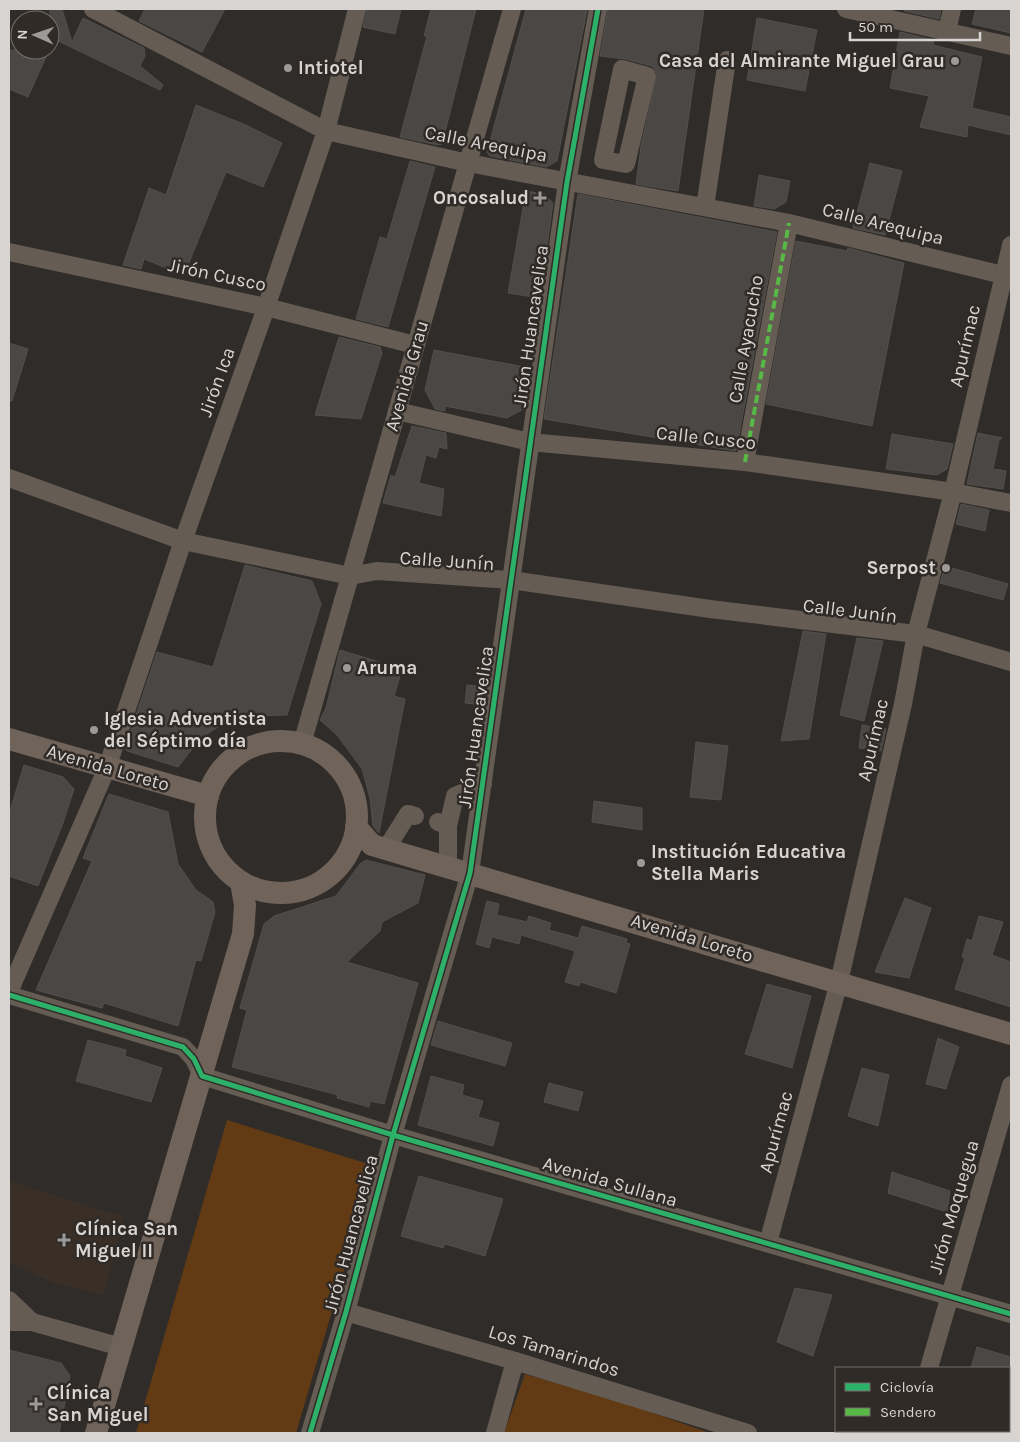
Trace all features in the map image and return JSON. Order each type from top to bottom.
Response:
[{"type":"main road","name":"Avenida Loreto","points":[[9,739],[208,796]]},
{"type":"main road","points":[[278,741],[302,744],[321,752],[338,766],[350,784],[356,805],[356,827],[347,855],[337,869],[316,884],[292,893],[274,894],[257,890],[241,882],[226,870],[210,845],[205,816],[208,796],[218,774],[223,768],[234,757],[255,745],[278,741]]},
{"type":"main road","points":[[356,827],[379,847]]},
{"type":"main road","name":"Avenida Loreto","points":[[379,847],[1011,1034]]},
{"type":"main road","points":[[347,855],[379,847]]},
{"type":"main road","points":[[96,1433],[243,934],[245,905],[241,882]]},
{"type":"main road","points":[[243,934],[258,910],[274,894]]},
{"type":"street","name":"Calle Arequipa","points":[[93,9],[326,131],[468,163],[789,223],[1008,276]]},
{"type":"street","name":"Jirón Ica","points":[[9,993],[107,768],[183,541],[326,131],[357,9]]},
{"type":"street","name":"Avenida Grau","points":[[302,744],[512,9]]},
{"type":"street","name":"Jirón Huancavelica","points":[[310,1433],[346,1312],[393,1135],[470,873],[567,182],[598,9]]},
{"type":"street","points":[[846,9],[1011,46]]},
{"type":"street","points":[[947,31],[952,9]]},
{"type":"street","points":[[705,207],[728,60]]},
{"type":"street","points":[[618,191],[626,164],[647,76],[622,70],[603,160],[626,164]]},
{"type":"street","name":"Calle Ayacucho","points":[[745,462],[789,223]]},
{"type":"street","name":"Apurímac","points":[[768,1243],[839,982],[903,704],[916,634],[1008,276],[1011,245]]},
{"type":"street","name":"Jirón Cusco","points":[[9,252],[266,307],[416,346]]},
{"type":"street","name":"Calle Cusco","points":[[397,411],[530,442],[745,462],[953,492],[1011,503]]},
{"type":"street","name":"Calle Junín","points":[[9,478],[183,541],[350,576],[377,571],[511,580],[710,609],[916,634],[1011,662]]},
{"type":"street","points":[[448,867],[443,824],[455,796],[483,784]]},
{"type":"street","points":[[379,847],[408,814],[415,816]]},
{"type":"street","points":[[9,993],[183,1047],[194,1059],[202,1076]]},
{"type":"street","name":"Avenida Sullana","points":[[202,1076],[393,1135],[1011,1314]]},
{"type":"street","name":"Jirón Moquegua","points":[[929,1367],[1011,1085]]},
{"type":"street","points":[[9,1300],[32,1322]]},
{"type":"street","name":"Los Tamarindos","points":[[346,1312],[515,1361],[747,1433]]},
{"type":"street","points":[[9,1322],[32,1322],[121,1348]]},
{"type":"street","points":[[495,1433],[515,1361]]},
{"type":"shaded area","points":[[227,1120],[375,1166],[296,1433],[136,1433]]},
{"type":"shaded area","name":"Clínica San Miguel II","points":[[9,1181],[124,1217],[104,1295],[56,1284],[9,1263]]},
{"type":"shaded area","points":[[525,1374],[624,1403],[710,1433],[504,1433]]},
{"type":"building","points":[[62,9],[72,42],[83,18],[144,48],[145,56],[140,66],[163,85],[160,90],[60,42],[60,10],[50,10]]},
{"type":"building","points":[[145,9],[225,9],[202,52],[139,21]]},
{"type":"building","points":[[367,9],[401,9],[395,34],[363,27]]},
{"type":"building","points":[[431,9],[476,9],[442,144],[438,145],[400,137],[427,36],[424,36]]},
{"type":"building","points":[[526,9],[587,10],[557,161],[546,167],[490,156],[487,152]]},
{"type":"building","points":[[608,9],[704,9],[678,191],[636,184],[641,146],[657,74],[652,66],[625,59],[600,56]]},
{"type":"building","points":[[905,9],[941,9],[939,19],[904,11]]},
{"type":"building","points":[[976,9],[1011,9],[1011,33],[972,24]]},
{"type":"building","points":[[757,18],[817,30],[805,91],[747,80]]},
{"type":"building","points":[[900,32],[934,40],[933,45],[982,57],[972,108],[1011,117],[1011,135],[968,125],[967,137],[920,127],[929,96],[890,88]]},
{"type":"building","points":[[9,50],[10,60],[45,60],[28,97],[9,89]]},
{"type":"building","points":[[196,105],[246,125],[282,143],[263,187],[226,172],[184,275],[144,259],[141,269],[123,265],[149,188],[166,195]]},
{"type":"building","points":[[410,161],[435,167],[388,327],[356,319],[380,237],[387,239]]},
{"type":"building","points":[[870,163],[902,171],[885,235],[853,228]]},
{"type":"building","points":[[759,175],[790,181],[786,202],[774,209],[754,206]]},
{"type":"building","points":[[526,191],[544,194],[553,203],[540,298],[508,293]]},
{"type":"building","points":[[578,194],[777,232],[736,451],[544,419]]},
{"type":"building","points":[[796,241],[847,251],[848,248],[904,263],[872,426],[766,404]]},
{"type":"building","points":[[339,337],[380,347],[382,353],[361,419],[315,415]]},
{"type":"building","points":[[9,343],[28,349],[12,401],[9,400]]},
{"type":"building","points":[[434,350],[530,368],[525,408],[507,418],[445,406],[445,411],[435,409],[425,390]]},
{"type":"building","points":[[412,426],[446,433],[447,449],[439,447],[436,458],[426,455],[419,483],[444,489],[441,516],[383,503],[391,475],[395,477]]},
{"type":"building","points":[[978,433],[1002,438],[999,440],[993,469],[1006,471],[1003,489],[967,484]]},
{"type":"building","points":[[892,434],[953,444],[947,469],[937,475],[886,469]]},
{"type":"building","points":[[961,504],[989,510],[985,531],[956,524]]},
{"type":"building","points":[[245,565],[312,581],[321,604],[287,715],[242,716],[226,722],[201,738],[178,767],[127,751],[125,748],[157,652],[213,667]]},
{"type":"building","points":[[945,566],[1008,584],[1003,600],[940,583]]},
{"type":"building","points":[[803,631],[826,634],[809,739],[781,741]]},
{"type":"building","points":[[857,638],[883,641],[864,721],[840,715]]},
{"type":"building","points":[[340,650],[402,669],[394,696],[405,699],[379,833],[373,826],[370,798],[362,769],[337,735],[320,720],[326,708]]},
{"type":"building","points":[[467,685],[485,687],[483,705],[465,703]]},
{"type":"building","points":[[862,725],[886,729],[881,751],[859,748]]},
{"type":"building","points":[[696,742],[728,746],[721,800],[690,797]]},
{"type":"building","points":[[24,765],[63,777],[74,789],[63,823],[38,886],[9,876],[9,814]]},
{"type":"building","points":[[109,794],[168,812],[178,864],[196,890],[213,902],[215,912],[201,961],[196,960],[178,1026],[104,1003],[102,1008],[36,990],[92,861],[83,858]]},
{"type":"building","points":[[594,801],[642,808],[642,830],[592,822]]},
{"type":"building","points":[[366,860],[425,875],[418,903],[382,922],[380,931],[347,962],[418,983],[384,1104],[370,1101],[369,1107],[337,1098],[338,1095],[232,1067],[247,1010],[240,1008],[264,924],[274,916],[336,896],[360,864]]},
{"type":"building","points":[[905,898],[931,908],[909,978],[875,972]]},
{"type":"building","points":[[487,901],[499,904],[497,915],[527,922],[529,916],[551,923],[549,930],[578,938],[582,926],[627,939],[626,943],[630,944],[616,993],[580,982],[579,986],[565,982],[575,951],[521,935],[519,944],[492,937],[489,948],[476,944]]},
{"type":"building","points":[[979,916],[1003,922],[992,955],[1011,962],[1011,1007],[955,989],[965,958],[962,957],[967,939],[972,941]]},
{"type":"building","points":[[767,984],[811,996],[792,1068],[745,1054]]},
{"type":"building","points":[[438,1021],[512,1043],[505,1066],[431,1045]]},
{"type":"building","points":[[938,1038],[959,1047],[946,1089],[926,1084]]},
{"type":"building","points":[[88,1040],[126,1050],[125,1056],[162,1068],[151,1102],[76,1081]]},
{"type":"building","points":[[862,1068],[889,1075],[878,1126],[848,1116]]},
{"type":"building","points":[[431,1076],[464,1085],[462,1095],[483,1101],[478,1117],[499,1123],[493,1146],[418,1125]]},
{"type":"building","points":[[549,1083],[583,1092],[578,1111],[544,1102]]},
{"type":"building","points":[[892,1172],[950,1191],[947,1212],[888,1193]]},
{"type":"building","points":[[419,1176],[503,1199],[485,1256],[445,1244],[443,1248],[401,1236]]},
{"type":"building","points":[[795,1288],[832,1295],[813,1356],[777,1342]]},
{"type":"building","points":[[977,1347],[1011,1357],[1011,1368],[971,1367]]},
{"type":"building","name":"Clínica San Miguel","points":[[9,1350],[61,1363],[70,1376],[59,1433],[9,1433]]},
{"type":"marked path","points":[[745,462],[789,223]]},
{"type":"cycle path","points":[[310,1433],[346,1312],[393,1135],[470,873],[567,182],[598,9]]},
{"type":"cycle path","points":[[9,995],[183,1047],[194,1059],[202,1076],[393,1135],[1011,1314]]},
{"type":"place","name":"Casa del Almirante Miguel Grau","points":[[955,61]]},
{"type":"place","name":"Intiotel","points":[[288,68]]},
{"type":"place","name":"Oncosalud","points":[[540,198]]},
{"type":"place","name":"Serpost","points":[[946,568]]},
{"type":"place","name":"Aruma","points":[[347,668]]},
{"type":"place","name":"Iglesia Adventista del Séptimo día","points":[[94,730]]},
{"type":"place","name":"Institución Educativa Stella Maris","points":[[641,863]]},
{"type":"place","name":"Clínica San Miguel II","points":[[64,1240]]},
{"type":"place","name":"Clínica San Miguel","points":[[36,1404]]}]
